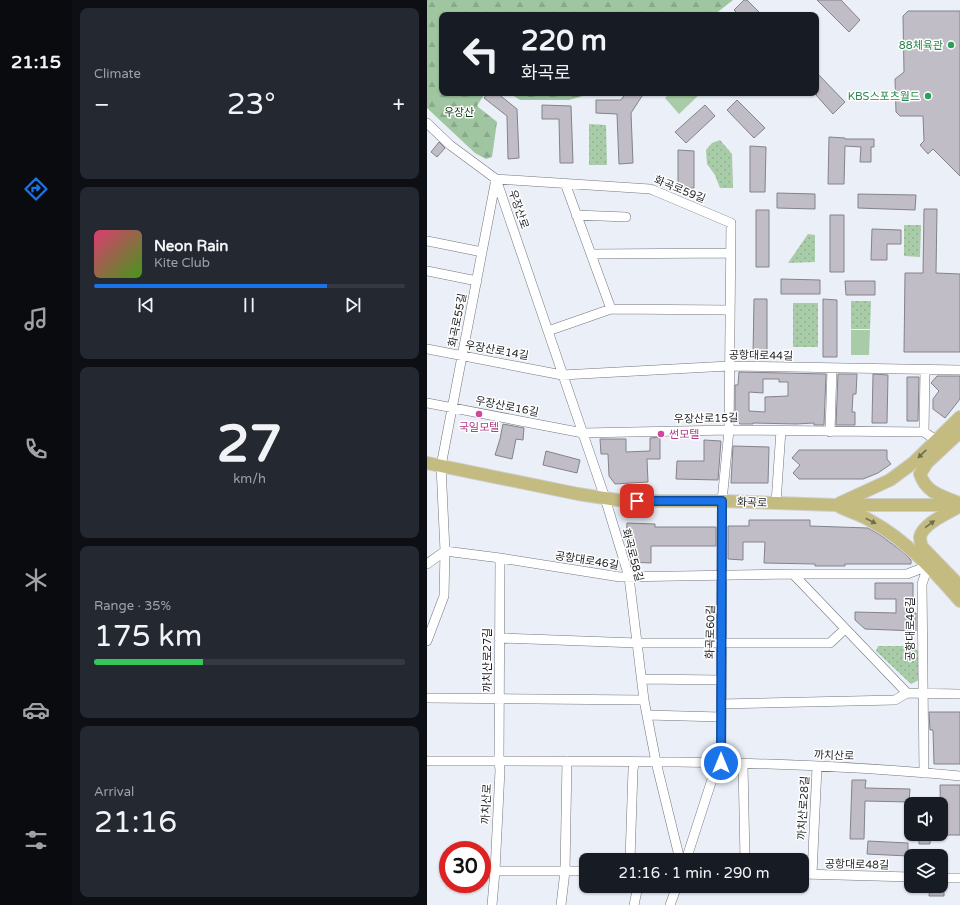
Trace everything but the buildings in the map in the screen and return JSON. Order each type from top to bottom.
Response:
[{"type":"main road","points":[[835,505],[890,480],[913,463],[960,417]]},
{"type":"main road","points":[[960,432],[927,463],[920,474],[923,483],[930,490],[960,505]]},
{"type":"main road","name":"화곡로","points":[[427,463],[578,494],[624,501],[722,501],[835,505],[960,505]]},
{"type":"main road","points":[[835,505],[871,520],[883,528],[914,552],[960,601]]},
{"type":"main road","points":[[960,505],[924,529],[920,538],[922,547],[960,586]]},
{"type":"street","name":"우장산로","points":[[427,123],[450,144],[497,179],[605,498]]},
{"type":"street","name":"화곡로59길","points":[[497,179],[650,189],[731,223],[729,430],[722,501]]},
{"type":"street","name":"화곡로55길","points":[[427,640],[444,596],[445,551],[441,466],[497,179]]},
{"type":"street","points":[[565,183],[611,309]]},
{"type":"street","points":[[576,215],[626,217]]},
{"type":"street","points":[[427,240],[482,252]]},
{"type":"street","points":[[591,254],[730,253]]},
{"type":"street","points":[[427,271],[477,281]]},
{"type":"street","points":[[548,331],[611,309],[730,310]]},
{"type":"street","name":"우장산로14길","points":[[427,349],[562,374]]},
{"type":"street","name":"공항대로44길","points":[[562,374],[729,366],[960,370]]},
{"type":"street","points":[[830,432],[832,368]]},
{"type":"street","points":[[925,370],[924,432],[936,440]]},
{"type":"street","name":"우장산로16길","points":[[427,402],[583,433]]},
{"type":"street","name":"우장산로15길","points":[[583,433],[729,430],[924,432]]},
{"type":"street","points":[[776,503],[781,430]]},
{"type":"street","name":"화곡로58길","points":[[605,498],[629,577],[644,700],[656,762],[678,853]]},
{"type":"street","name":"화곡로60길","points":[[719,763],[721,717],[722,501]]},
{"type":"street","points":[[427,564],[445,551]]},
{"type":"street","name":"공항대로46길","points":[[445,551],[620,577],[793,574]]},
{"type":"street","name":"까치산로27길","points":[[499,761],[500,558]]},
{"type":"street","points":[[793,574],[907,574],[928,566]]},
{"type":"street","name":"공항대로46길","points":[[923,694],[922,584],[928,566]]},
{"type":"street","points":[[793,574],[907,693]]},
{"type":"street","points":[[499,638],[637,643],[830,643],[845,629]]},
{"type":"street","points":[[642,679],[721,680]]},
{"type":"street","points":[[721,704],[895,700],[907,693],[960,694]]},
{"type":"street","points":[[923,694],[924,773]]},
{"type":"street","points":[[427,698],[644,700]]},
{"type":"street","points":[[647,715],[721,717]]},
{"type":"street","name":"까치산로","points":[[427,762],[499,761],[719,763],[894,770],[960,776]]},
{"type":"street","name":"까치산로","points":[[495,871],[500,770],[499,761]]},
{"type":"street","points":[[561,905],[565,871],[567,762]]},
{"type":"street","points":[[630,853],[633,769],[635,762]]},
{"type":"street","points":[[688,853],[719,763]]},
{"type":"street","points":[[743,764],[745,853]]},
{"type":"street","name":"까치산로28길","points":[[812,874],[817,767]]},
{"type":"street","points":[[491,871],[579,872]]},
{"type":"street","points":[[492,905],[495,871]]},
{"type":"street","name":"공항대로48길","points":[[812,874],[904,877]]},
{"type":"street","points":[[948,878],[960,878]]},
{"type":"street","points":[[634,905],[637,893]]},
{"type":"street","points":[[670,905],[674,893]]},
{"type":"green space","name":"우장산","points":[[427,0],[733,0],[718,12],[439,12],[439,96],[483,96],[477,106],[497,122],[492,157],[486,159],[475,153],[427,108]]},
{"type":"green space","points":[[514,96],[583,96],[569,100],[520,100]]},
{"type":"green space","points":[[667,96],[698,96],[679,114],[665,98]]},
{"type":"green space","points":[[589,124],[606,125],[607,165],[589,165]]},
{"type":"green space","points":[[720,140],[732,154],[733,188],[720,188],[715,175],[707,164],[706,150],[712,143]]},
{"type":"green space","points":[[904,225],[921,225],[920,257],[904,256]]},
{"type":"green space","points":[[808,234],[815,235],[815,262],[788,263]]},
{"type":"green space","points":[[851,301],[871,301],[870,329],[851,329]]},
{"type":"green space","points":[[793,303],[818,303],[818,347],[793,347]]},
{"type":"green space","points":[[851,330],[870,330],[869,355],[851,355]]},
{"type":"green space","points":[[878,646],[912,646],[919,652],[919,680],[911,684],[876,651]]},
{"type":"place","name":"88체육관","points":[[951,45]]},
{"type":"place","name":"KBS스포츠월드","points":[[928,96]]},
{"type":"place","name":"국일모텔","points":[[479,414]]},
{"type":"place","name":"썬모텔","points":[[661,434]]},
{"type":"route","points":[[637,501],[722,501],[721,763]]}]
